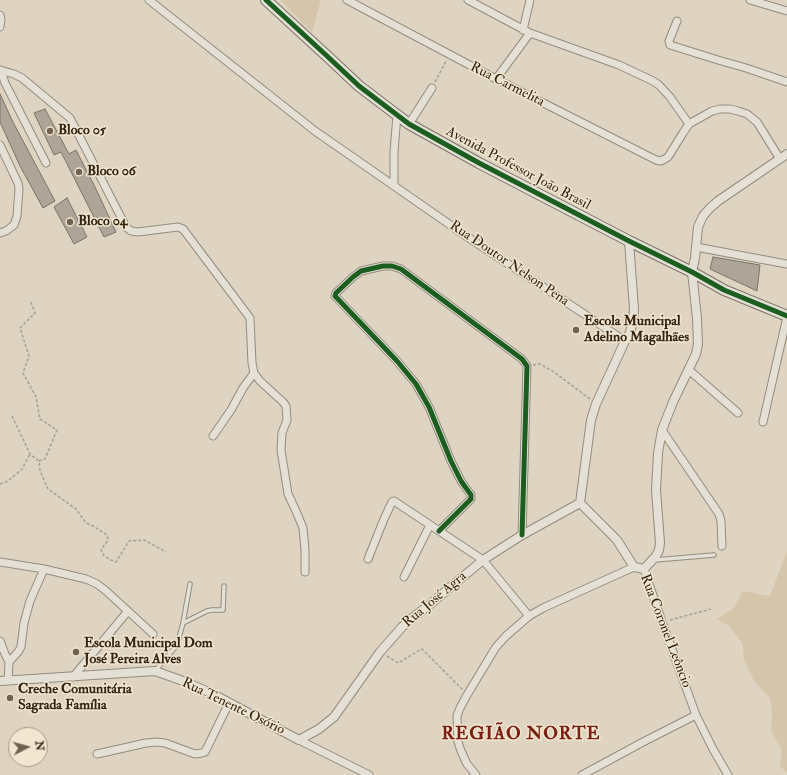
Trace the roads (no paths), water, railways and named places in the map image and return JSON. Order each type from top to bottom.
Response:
[{"type":"main road","name":"Avenida Professor João Brasil","points":[[266,0],[359,86],[409,124],[479,163],[692,272],[724,290],[787,316]]},
{"type":"street","name":"Rua Doutor Nelson Pena","points":[[149,0],[314,131],[472,240],[625,341]]},
{"type":"street","name":"Rua Carmelita","points":[[347,0],[449,55],[656,160],[661,160],[668,157],[689,124]]},
{"type":"street","points":[[468,0],[527,31],[619,65],[653,81],[670,97],[689,124],[720,109],[730,109],[747,114],[757,122],[783,156],[709,208],[698,226],[692,272],[698,344],[696,354],[672,402],[662,430],[658,453],[656,490],[660,543],[659,550],[654,560],[644,569]]},
{"type":"street","points":[[496,79],[527,31],[530,0]]},
{"type":"street","points":[[750,0],[787,11]]},
{"type":"street","points":[[0,15],[2,19],[0,27]]},
{"type":"street","points":[[677,21],[670,44],[787,82]]},
{"type":"street","points":[[0,70],[5,83],[46,163]]},
{"type":"street","points":[[0,70],[22,78],[70,118],[126,227],[131,231],[138,232],[178,227],[183,229],[250,318],[252,363],[254,373],[260,381],[286,406],[288,417],[282,434],[281,450],[288,494],[303,528],[305,572]]},
{"type":"street","points":[[409,124],[432,88]]},
{"type":"street","points":[[394,186],[394,152],[397,115]]},
{"type":"street","points":[[0,145],[18,183],[19,189],[17,216],[14,225],[6,231],[0,233]]},
{"type":"street","points":[[580,502],[591,420],[596,404],[634,322],[629,241]]},
{"type":"street","points":[[696,247],[787,264]]},
{"type":"street","points":[[439,531],[471,499],[472,495],[461,481],[429,407],[416,384],[397,361],[335,296],[336,293],[353,277],[361,272],[383,266],[392,266],[401,269],[522,359],[527,366],[522,535]]},
{"type":"street","points":[[763,422],[787,316]]},
{"type":"street","points":[[689,370],[738,413]]},
{"type":"street","points":[[213,436],[254,373]]},
{"type":"street","points":[[662,430],[719,514],[721,521],[722,546]]},
{"type":"street","points":[[368,558],[384,519],[394,501],[483,560],[529,616]]},
{"type":"street","name":"Rua José Agra","points":[[319,729],[334,717],[380,652],[411,619],[483,560],[522,535],[580,502]]},
{"type":"street","name":"Rua Coronel Leôncio","points":[[580,502],[617,540],[634,567],[644,569],[696,715],[728,775]]},
{"type":"street","points":[[404,577],[430,525]]},
{"type":"street","points":[[0,562],[44,569],[97,584],[153,634]]},
{"type":"street","points":[[476,775],[467,764],[458,742],[457,716],[467,694],[496,647],[529,616],[543,608],[634,567]]},
{"type":"street","points":[[4,681],[9,662],[21,646],[24,623],[30,601],[44,569]]},
{"type":"street","points":[[73,677],[128,611]]},
{"type":"street","points":[[0,641],[4,654],[9,662]]},
{"type":"street","name":"Rua Tenente Osório","points":[[4,681],[155,671],[184,681],[211,693],[369,775]]},
{"type":"street","points":[[97,754],[157,742],[164,743],[194,754],[205,752],[229,703]]},
{"type":"street","points":[[582,775],[696,715]]},
{"type":"street","name":"Rua Tenente Osório","points":[[299,740],[319,729]]},
{"type":"lane","points":[[654,560],[714,555]]},
{"type":"lane","points":[[155,671],[177,645],[183,623],[190,584]]},
{"type":"lane","points":[[183,623],[207,611],[223,610],[224,586]]},
{"type":"place","name":"Bloco 05","points":[[50,131]]},
{"type":"place","name":"Bloco 06","points":[[79,172]]},
{"type":"place","name":"Bloco 04","points":[[70,222]]},
{"type":"place","name":"Escola Municipal Adelino Magalhães","points":[[576,330]]},
{"type":"place","name":"Escola Municipal Dom José Pereira Alves","points":[[76,652]]},
{"type":"place","name":"Creche Comunitária Sagrada Família","points":[[10,698]]},
{"type":"district","name":"REGIÃO NORTE","points":[[521,735]]}]
